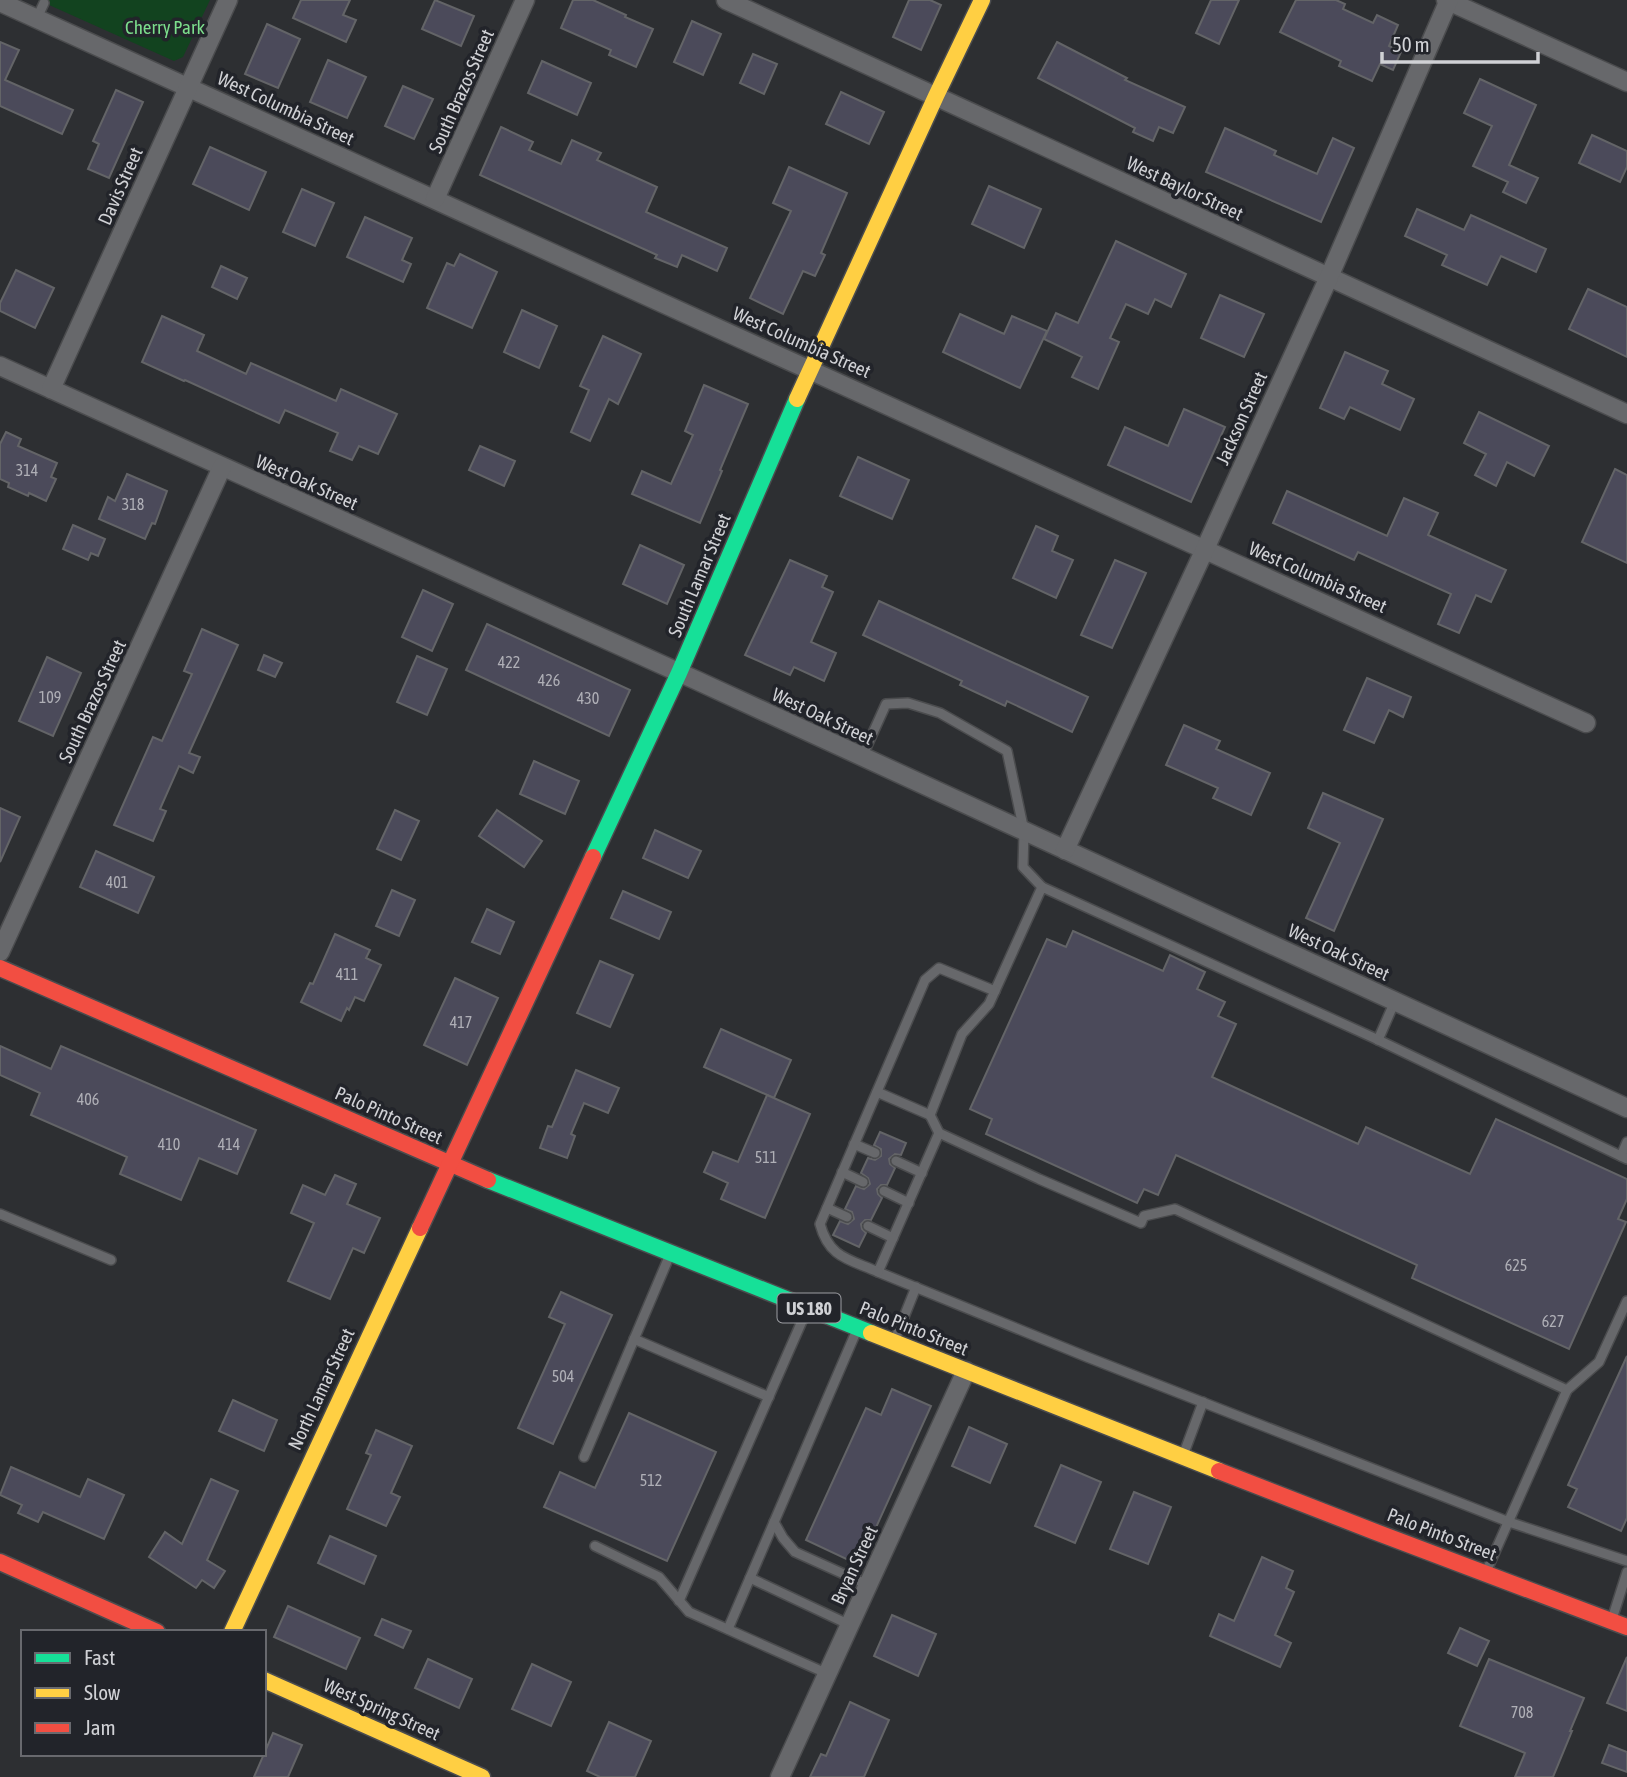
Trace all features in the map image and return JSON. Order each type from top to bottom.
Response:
[{"type":"street","name":"Davis Street","points":[[51,389],[228,0]]},
{"type":"street","name":"South Brazos Street","points":[[435,199],[525,0]]},
{"type":"street","name":"West Baylor Street","points":[[726,0],[1627,414]]},
{"type":"street","name":"South Lamar Street","points":[[449,1164],[679,673],[810,369],[982,0]]},
{"type":"street","points":[[1448,0],[1627,82]]},
{"type":"street","name":"Jackson Street","points":[[1065,849],[1329,277],[1448,0]]},
{"type":"street","name":"West Columbia Street","points":[[0,2],[40,10],[188,86],[1586,723]]},
{"type":"street","name":"West Oak Street","points":[[0,366],[1065,849],[1627,1108]]},
{"type":"street","name":"South Brazos Street","points":[[0,952],[222,467]]},
{"type":"street","name":"Palo Pinto Street","points":[[0,968],[449,1164],[966,1371],[1619,1624]]},
{"type":"street","name":"North Lamar Street","points":[[233,1630],[449,1164]]},
{"type":"street","name":"Bryan Street","points":[[780,1777],[966,1371]]},
{"type":"street","points":[[0,1562],[153,1630]]},
{"type":"street","name":"West Spring Street","points":[[266,1681],[482,1777]]},
{"type":"lane","points":[[862,757],[886,704],[908,702],[940,713],[1007,751],[1024,831],[1023,867],[1042,887],[1378,1040],[1624,1158],[1627,1142]]},
{"type":"lane","points":[[930,1115],[962,1034],[989,1004],[1042,887]]},
{"type":"lane","points":[[995,991],[939,968],[925,980],[820,1224],[824,1239],[835,1253],[1509,1522],[1627,1561]]},
{"type":"lane","points":[[1378,1040],[1395,1001]]},
{"type":"lane","points":[[877,1092],[930,1115],[939,1133],[1039,1179],[1141,1223],[1144,1216],[1175,1209],[1567,1390]]},
{"type":"lane","points":[[878,1272],[939,1133]]},
{"type":"lane","points":[[854,1144],[875,1153]]},
{"type":"lane","points":[[895,1161],[922,1173]]},
{"type":"lane","points":[[842,1172],[863,1182]]},
{"type":"lane","points":[[884,1191],[909,1203]]},
{"type":"lane","points":[[827,1208],[847,1217]]},
{"type":"lane","points":[[0,1214],[111,1260]]},
{"type":"lane","points":[[868,1226],[893,1238]]},
{"type":"lane","points":[[584,1457],[671,1252]]},
{"type":"lane","points":[[894,1342],[916,1287]]},
{"type":"lane","points":[[1486,1573],[1567,1390],[1599,1362],[1627,1301]]},
{"type":"lane","points":[[679,1601],[808,1307]]},
{"type":"lane","points":[[728,1629],[858,1328]]},
{"type":"lane","points":[[634,1339],[769,1397]]},
{"type":"lane","points":[[1183,1456],[1203,1402]]},
{"type":"lane","points":[[774,1522],[795,1552],[868,1585]]},
{"type":"lane","points":[[595,1546],[659,1577],[689,1612],[828,1674]]},
{"type":"lane","points":[[1619,1624],[1627,1572]]},
{"type":"lane","points":[[750,1578],[850,1625]]},
{"type":"green space","name":"Cherry Park","points":[[38,0],[210,0],[183,57],[174,61]]},
{"type":"building","points":[[301,0],[350,0],[343,15],[356,20],[346,42],[293,18]]},
{"type":"building","points":[[435,0],[474,16],[461,46],[422,29]]},
{"type":"building","points":[[573,0],[593,0],[653,29],[636,67],[609,55],[611,50],[561,28]]},
{"type":"building","points":[[909,0],[930,0],[941,5],[921,50],[893,37]]},
{"type":"building","points":[[1211,0],[1239,0],[1219,44],[1196,33]]},
{"type":"building","points":[[1296,0],[1336,0],[1345,4],[1343,9],[1373,23],[1377,15],[1398,25],[1389,46],[1401,52],[1393,70],[1380,64],[1372,81],[1339,66],[1341,61],[1280,32]]},
{"type":"building","points":[[692,21],[721,34],[703,75],[674,62]]},
{"type":"building","points":[[267,24],[300,39],[278,88],[245,74]]},
{"type":"building","points":[[0,42],[19,50],[5,80],[73,110],[62,134],[0,106]]},
{"type":"building","points":[[1057,42],[1127,78],[1125,80],[1185,107],[1173,133],[1159,127],[1153,141],[1133,132],[1135,128],[1038,78]]},
{"type":"building","points":[[753,54],[777,64],[764,94],[740,83]]},
{"type":"building","points":[[328,60],[366,77],[347,118],[310,102]]},
{"type":"building","points":[[542,61],[591,83],[577,115],[528,93]]},
{"type":"building","points":[[1480,79],[1536,105],[1509,165],[1538,178],[1526,203],[1503,192],[1508,182],[1473,166],[1492,126],[1464,113]]},
{"type":"building","points":[[403,86],[433,99],[414,139],[385,126]]},
{"type":"building","points":[[116,90],[143,102],[109,178],[88,169],[99,144],[93,141]]},
{"type":"building","points":[[841,92],[884,112],[869,144],[826,124]]},
{"type":"building","points":[[501,127],[533,142],[529,150],[561,164],[572,140],[601,153],[597,160],[657,187],[646,212],[727,248],[717,271],[682,255],[677,267],[655,258],[657,255],[480,175]]},
{"type":"building","points":[[1225,128],[1276,151],[1274,155],[1317,174],[1333,138],[1354,148],[1321,222],[1206,172]]},
{"type":"building","points":[[1592,135],[1627,151],[1627,167],[1620,182],[1579,163]]},
{"type":"building","points":[[210,147],[266,172],[249,210],[193,184]]},
{"type":"building","points":[[789,167],[847,193],[821,253],[825,255],[815,276],[803,271],[783,314],[750,298],[791,211],[773,203]]},
{"type":"building","points":[[989,186],[1041,209],[1024,248],[972,224]]},
{"type":"building","points":[[302,189],[334,203],[315,246],[283,232]]},
{"type":"building","points":[[1417,209],[1464,230],[1471,215],[1546,249],[1536,272],[1501,256],[1487,285],[1442,265],[1447,255],[1405,236]]},
{"type":"building","points":[[365,217],[412,238],[402,260],[411,264],[403,282],[347,257]]},
{"type":"building","points":[[1116,241],[1186,274],[1171,307],[1155,299],[1148,314],[1126,304],[1110,338],[1119,342],[1098,389],[1072,377],[1082,357],[1044,339],[1056,313],[1078,323]]},
{"type":"building","points":[[460,254],[497,272],[472,328],[427,308],[447,263],[454,266]]},
{"type":"building","points":[[221,266],[247,278],[237,299],[212,287]]},
{"type":"building","points":[[16,270],[54,288],[35,328],[0,311],[0,303]]},
{"type":"building","points":[[1588,289],[1627,307],[1627,357],[1569,329]]},
{"type":"building","points":[[1220,295],[1264,314],[1244,357],[1201,338]]},
{"type":"building","points":[[522,310],[557,326],[539,368],[504,352]]},
{"type":"building","points":[[960,314],[1004,334],[1012,316],[1047,331],[1020,388],[943,352]]},
{"type":"building","points":[[162,316],[204,335],[197,351],[246,374],[251,363],[336,401],[341,389],[397,414],[378,454],[359,446],[352,460],[330,451],[338,433],[285,410],[279,423],[142,362]]},
{"type":"building","points":[[603,336],[641,354],[618,404],[609,399],[590,441],[571,432],[589,390],[580,386]]},
{"type":"building","points":[[1345,352],[1388,371],[1382,384],[1414,399],[1400,430],[1350,407],[1344,419],[1320,408]]},
{"type":"building","points":[[704,385],[748,404],[700,523],[632,494],[642,471],[671,484],[693,435],[685,431]]},
{"type":"building","points":[[1184,409],[1225,427],[1191,502],[1108,465],[1125,427],[1168,446]]},
{"type":"building","points":[[1479,412],[1549,446],[1534,476],[1507,462],[1496,486],[1475,475],[1486,454],[1464,443]]},
{"type":"building","points":[[6,432],[21,439],[18,446],[57,463],[51,477],[56,479],[46,501],[8,487],[9,483],[0,479],[0,444]]},
{"type":"building","points":[[480,446],[515,461],[504,486],[469,470]]},
{"type":"building","points":[[858,457],[909,480],[892,519],[840,496]]},
{"type":"building","points":[[1615,469],[1627,475],[1627,563],[1582,542]]},
{"type":"building","points":[[127,474],[167,491],[155,524],[152,523],[145,539],[99,519],[108,497],[115,501]]},
{"type":"building","points":[[1287,491],[1387,536],[1404,498],[1438,513],[1428,535],[1506,570],[1491,602],[1476,595],[1459,633],[1438,624],[1451,594],[1358,552],[1354,560],[1273,523]]},
{"type":"building","points":[[73,525],[105,539],[98,556],[91,553],[88,560],[63,549]]},
{"type":"building","points":[[1036,526],[1058,536],[1052,551],[1073,560],[1056,598],[1013,578]]},
{"type":"building","points":[[640,545],[684,565],[667,604],[623,584]]},
{"type":"building","points":[[790,560],[827,576],[822,587],[833,592],[811,642],[836,653],[824,681],[794,667],[790,675],[745,655]]},
{"type":"building","points":[[1115,560],[1146,573],[1112,648],[1081,635]]},
{"type":"building","points":[[423,590],[453,604],[432,651],[402,637]]},
{"type":"building","points":[[879,601],[1088,697],[1072,732],[1007,701],[1005,706],[960,685],[962,681],[863,635]]},
{"type":"building","points":[[487,624],[630,690],[609,736],[466,670]]},
{"type":"building","points":[[202,629],[238,645],[189,753],[200,757],[193,773],[179,766],[160,809],[166,811],[153,841],[114,825],[153,737],[162,741],[192,674],[184,671]]},
{"type":"building","points":[[264,655],[282,663],[275,677],[258,670]]},
{"type":"building","points":[[417,656],[447,669],[427,715],[397,702]]},
{"type":"building","points":[[47,657],[81,673],[53,736],[19,721]]},
{"type":"building","points":[[1367,678],[1411,697],[1403,717],[1389,710],[1374,743],[1344,730]]},
{"type":"building","points":[[1184,725],[1220,741],[1216,749],[1270,773],[1251,815],[1213,798],[1218,788],[1166,765]]},
{"type":"building","points":[[534,761],[579,781],[565,814],[520,794]]},
{"type":"building","points":[[1323,793],[1383,819],[1334,931],[1306,918],[1340,843],[1308,828]]},
{"type":"building","points":[[0,808],[20,817],[0,862]]},
{"type":"building","points":[[395,810],[419,821],[401,860],[377,849]]},
{"type":"building","points":[[497,810],[542,841],[524,867],[479,836]]},
{"type":"building","points":[[655,830],[701,851],[688,878],[643,858]]},
{"type":"building","points":[[96,851],[154,877],[138,913],[80,887]]},
{"type":"building","points":[[392,890],[415,900],[399,936],[376,926]]},
{"type":"building","points":[[623,891],[671,912],[659,939],[611,918]]},
{"type":"building","points":[[487,909],[514,922],[500,954],[472,942]]},
{"type":"building","points":[[1073,931],[1163,971],[1170,955],[1205,972],[1197,989],[1225,1002],[1218,1016],[1236,1024],[1212,1077],[1358,1144],[1366,1127],[1470,1174],[1496,1119],[1627,1179],[1627,1199],[1618,1219],[1626,1222],[1569,1349],[1412,1278],[1417,1265],[1176,1155],[1158,1195],[1144,1189],[1137,1203],[986,1134],[992,1119],[970,1109],[1047,939],[1066,947]]},
{"type":"building","points":[[335,934],[370,950],[366,958],[381,965],[364,1001],[355,997],[341,1021],[301,1002],[310,983],[313,984]]},
{"type":"building","points":[[600,961],[633,975],[610,1027],[577,1013]]},
{"type":"building","points":[[455,978],[498,998],[467,1065],[424,1045]]},
{"type":"building","points":[[721,1029],[791,1060],[774,1098],[704,1067]]},
{"type":"building","points":[[0,1046],[51,1069],[61,1046],[256,1130],[237,1174],[199,1158],[181,1200],[120,1174],[127,1157],[31,1115],[40,1093],[0,1075]]},
{"type":"building","points":[[576,1070],[619,1088],[608,1113],[584,1103],[571,1134],[575,1136],[567,1158],[540,1148]]},
{"type":"building","points":[[767,1095],[810,1114],[765,1218],[721,1199],[728,1183],[704,1172],[713,1152],[738,1162]]},
{"type":"building","points":[[880,1132],[906,1143],[901,1155],[895,1154],[889,1159],[895,1168],[887,1185],[881,1185],[877,1189],[882,1198],[871,1220],[865,1220],[861,1224],[866,1233],[859,1247],[833,1235],[840,1221],[848,1224],[854,1219],[852,1212],[845,1209],[856,1186],[864,1189],[870,1184],[868,1178],[861,1173],[868,1158],[875,1160],[881,1156],[881,1149],[874,1145]]},
{"type":"building","points":[[335,1175],[356,1184],[347,1204],[380,1218],[364,1253],[353,1248],[330,1299],[288,1281],[314,1223],[291,1213],[303,1185],[325,1195]]},
{"type":"building","points":[[561,1292],[612,1315],[553,1444],[518,1428],[565,1324],[549,1317]]},
{"type":"building","points":[[1627,1356],[1627,1518],[1621,1531],[1568,1507],[1577,1489],[1568,1485]]},
{"type":"building","points":[[892,1389],[931,1406],[859,1565],[806,1540],[866,1408],[881,1415]]},
{"type":"building","points":[[233,1400],[277,1420],[264,1451],[219,1431]]},
{"type":"building","points":[[629,1413],[716,1452],[667,1561],[544,1507],[560,1472],[595,1488]]},
{"type":"building","points":[[969,1427],[1007,1444],[990,1483],[952,1466]]},
{"type":"building","points":[[376,1430],[412,1446],[391,1493],[400,1497],[386,1526],[347,1509],[371,1455],[366,1453]]},
{"type":"building","points":[[1061,1465],[1101,1482],[1075,1543],[1035,1526]]},
{"type":"building","points":[[11,1467],[80,1497],[88,1479],[124,1495],[104,1539],[43,1512],[38,1522],[18,1513],[22,1505],[0,1495]]},
{"type":"building","points":[[211,1479],[238,1491],[207,1560],[225,1571],[214,1588],[202,1580],[196,1588],[149,1557],[165,1532],[182,1544]]},
{"type":"building","points":[[1134,1492],[1171,1507],[1148,1564],[1110,1549]]},
{"type":"building","points":[[330,1536],[376,1556],[364,1584],[318,1563]]},
{"type":"building","points":[[1262,1557],[1293,1571],[1286,1588],[1294,1592],[1275,1635],[1291,1643],[1280,1667],[1210,1636],[1219,1614],[1234,1621]]},
{"type":"building","points":[[288,1606],[360,1638],[346,1669],[274,1637]]},
{"type":"building","points":[[892,1615],[936,1634],[918,1676],[874,1656]]},
{"type":"building","points":[[382,1619],[411,1631],[403,1648],[375,1635]]},
{"type":"building","points":[[1460,1628],[1489,1641],[1477,1666],[1448,1653]]},
{"type":"building","points":[[1627,1657],[1627,1711],[1607,1703]]},
{"type":"building","points":[[428,1659],[472,1679],[459,1708],[415,1688]]},
{"type":"building","points":[[1489,1659],[1584,1698],[1553,1777],[1515,1777],[1525,1753],[1460,1726]]},
{"type":"building","points":[[532,1664],[571,1682],[551,1726],[512,1709]]},
{"type":"building","points":[[850,1702],[889,1720],[864,1777],[810,1777],[821,1754],[826,1756]]},
{"type":"building","points":[[609,1722],[651,1741],[635,1777],[600,1777],[587,1771]]},
{"type":"building","points":[[273,1733],[302,1745],[288,1777],[254,1777],[263,1756],[266,1756]]},
{"type":"building","points":[[1609,1745],[1627,1752],[1627,1772],[1602,1763]]},
{"type":"traffic: fast","points":[[593,857],[679,673],[797,399]]},
{"type":"traffic: fast","points":[[488,1180],[871,1333]]},
{"type":"traffic: slow","points":[[797,399],[982,0]]},
{"type":"traffic: slow","points":[[233,1630],[420,1228]]},
{"type":"traffic: slow","points":[[871,1333],[1219,1471]]},
{"type":"traffic: slow","points":[[266,1681],[482,1777]]},
{"type":"traffic: jam","points":[[420,1228],[593,857]]},
{"type":"traffic: jam","points":[[0,968],[488,1180]]},
{"type":"traffic: jam","points":[[1219,1471],[1627,1627]]},
{"type":"traffic: jam","points":[[0,1562],[153,1630]]}]
